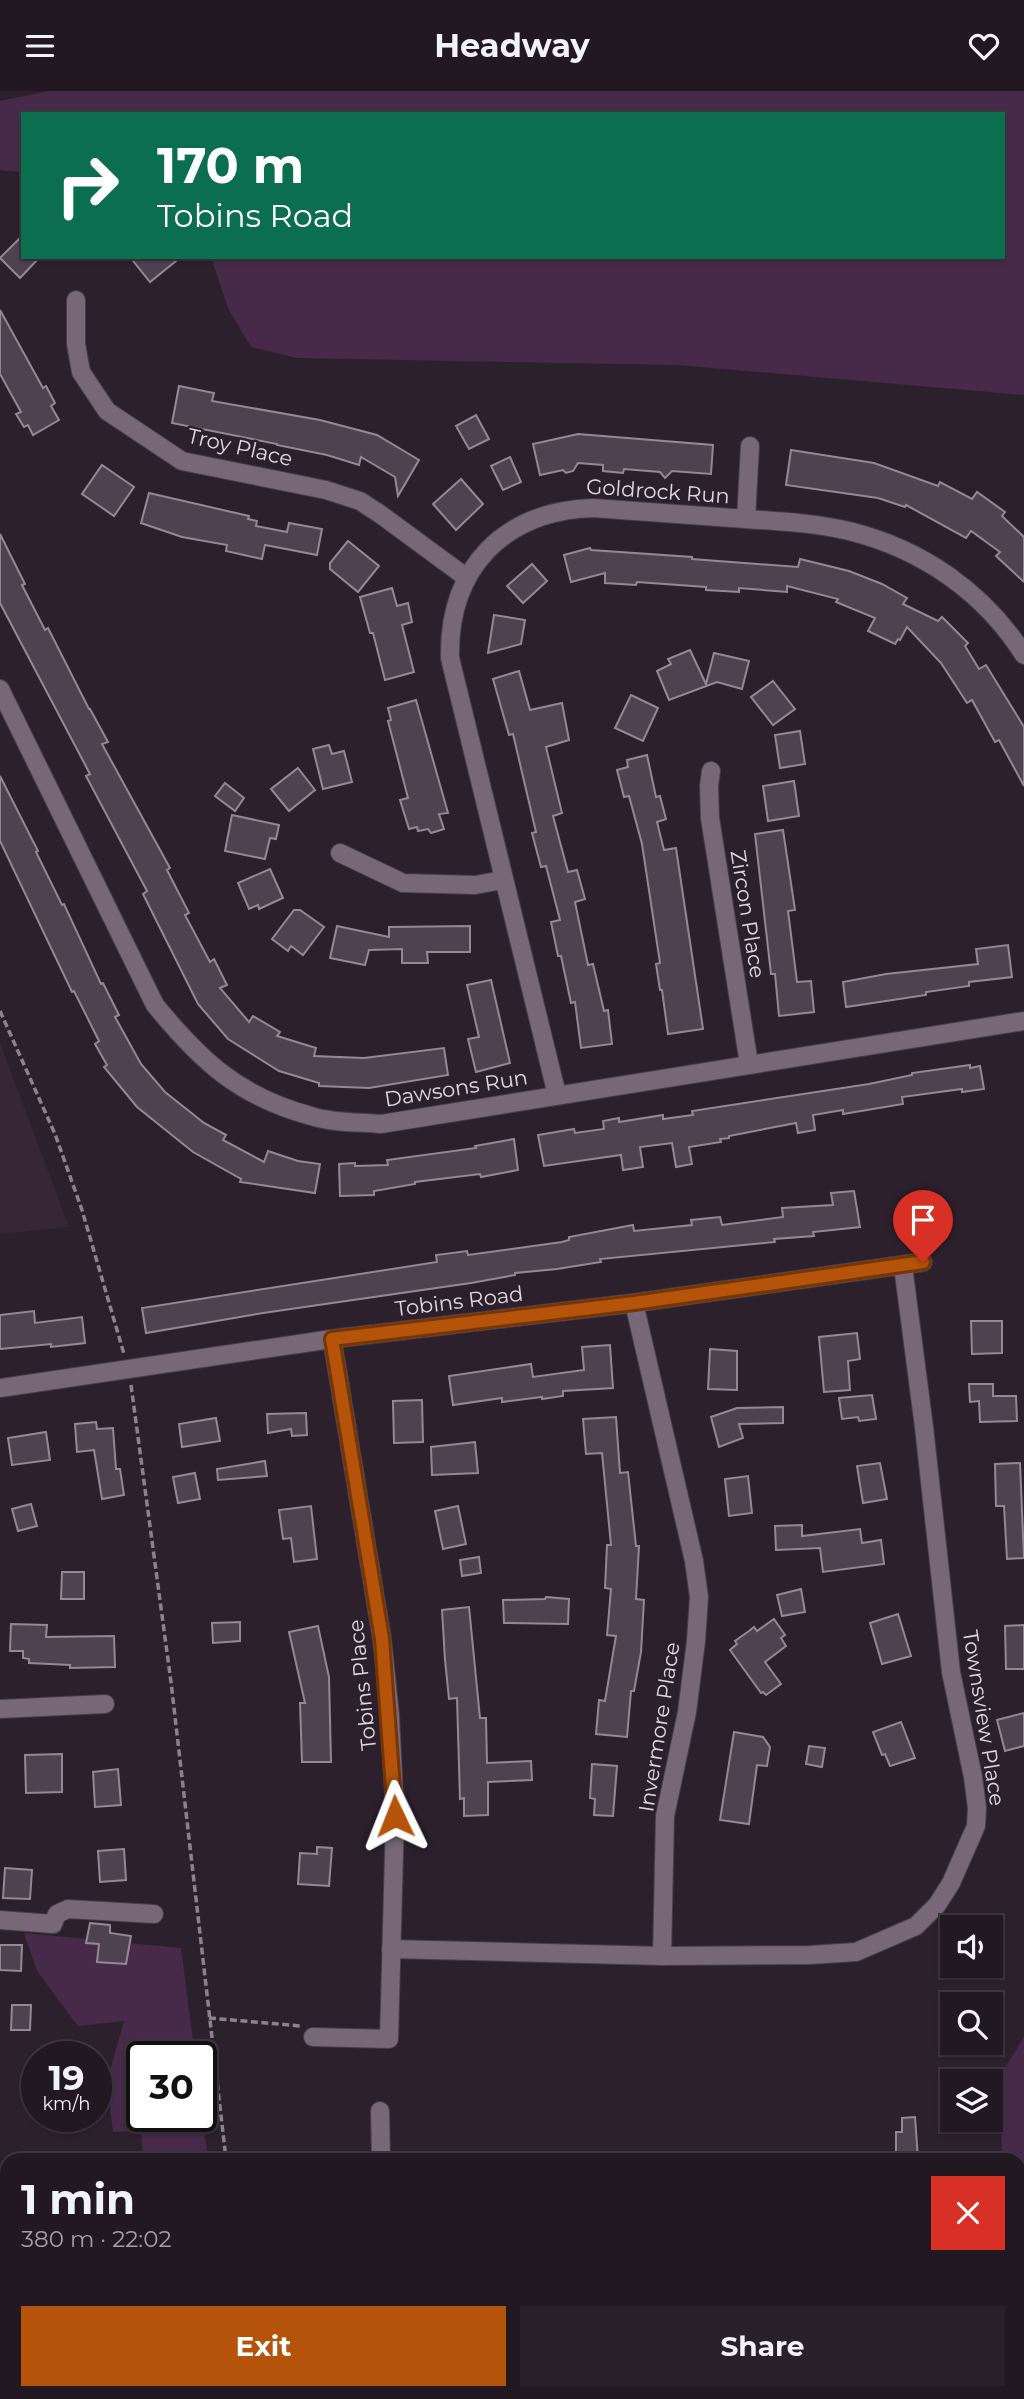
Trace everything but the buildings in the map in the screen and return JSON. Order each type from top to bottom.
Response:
[{"type":"street","name":"Troy Place","points":[[76,300],[76,344],[81,372],[107,411],[182,461],[326,490],[360,501],[467,578]]},
{"type":"street","points":[[746,519],[750,446]]},
{"type":"street","name":"Goldrock Run","points":[[557,1095],[450,658],[451,622],[467,578],[477,562],[502,537],[535,517],[593,508],[746,519],[849,531],[907,551],[945,573],[995,616],[1024,655]]},
{"type":"street","name":"Dawsons Run","points":[[0,689],[155,1005],[183,1039],[212,1067],[244,1089],[312,1117],[381,1124],[1024,1021]]},
{"type":"street","name":"Zircon Place","points":[[711,771],[710,818],[749,1064]]},
{"type":"street","points":[[340,853],[403,883],[475,885],[503,880]]},
{"type":"street","name":"Tobins Road","points":[[0,1388],[332,1339],[634,1303],[923,1262]]},
{"type":"street","name":"Townsview Place","points":[[391,1949],[662,1956],[856,1952],[916,1926],[937,1905],[951,1883],[976,1826],[977,1808],[951,1672],[903,1266]]},
{"type":"street","name":"Invermore Place","points":[[634,1303],[694,1561],[698,1597],[691,1690],[665,1816],[662,1956]]},
{"type":"street","name":"Tobins Place","points":[[313,2037],[389,2039],[395,1792],[387,1690],[382,1639],[332,1339]]},
{"type":"street","points":[[0,1709],[105,1704]]},
{"type":"street","points":[[0,1920],[53,1924],[57,1914],[68,1909],[154,1914]]},
{"type":"street","points":[[380,2111],[381,2153]]},
{"type":"path","points":[[0,1011],[55,1134],[82,1210],[128,1369],[171,1682],[225,2153]]},
{"type":"path","points":[[209,2018],[303,2026],[313,2037]]},
{"type":"shaded area","points":[[49,91],[1024,91],[1024,395],[678,365],[297,358],[251,347],[228,308],[212,259],[1005,259],[1005,112],[21,112],[21,172],[0,170],[0,101]]},
{"type":"shaded area","points":[[0,1043],[2,1048],[69,1227],[0,1234]]},
{"type":"shaded area","points":[[24,1933],[181,1948],[193,2041],[126,2041],[126,2132],[113,2132],[112,2124],[112,2063],[124,2021],[78,2026],[37,1971]]},
{"type":"shaded area","points":[[1024,2037],[1024,2153],[1002,2153],[1003,2071]]},
{"type":"shaded area","points":[[141,2132],[204,2132],[207,2153],[143,2153]]},
{"type":"route","points":[[395,1816],[390,1715],[382,1639],[332,1339],[634,1303],[923,1262]]}]
